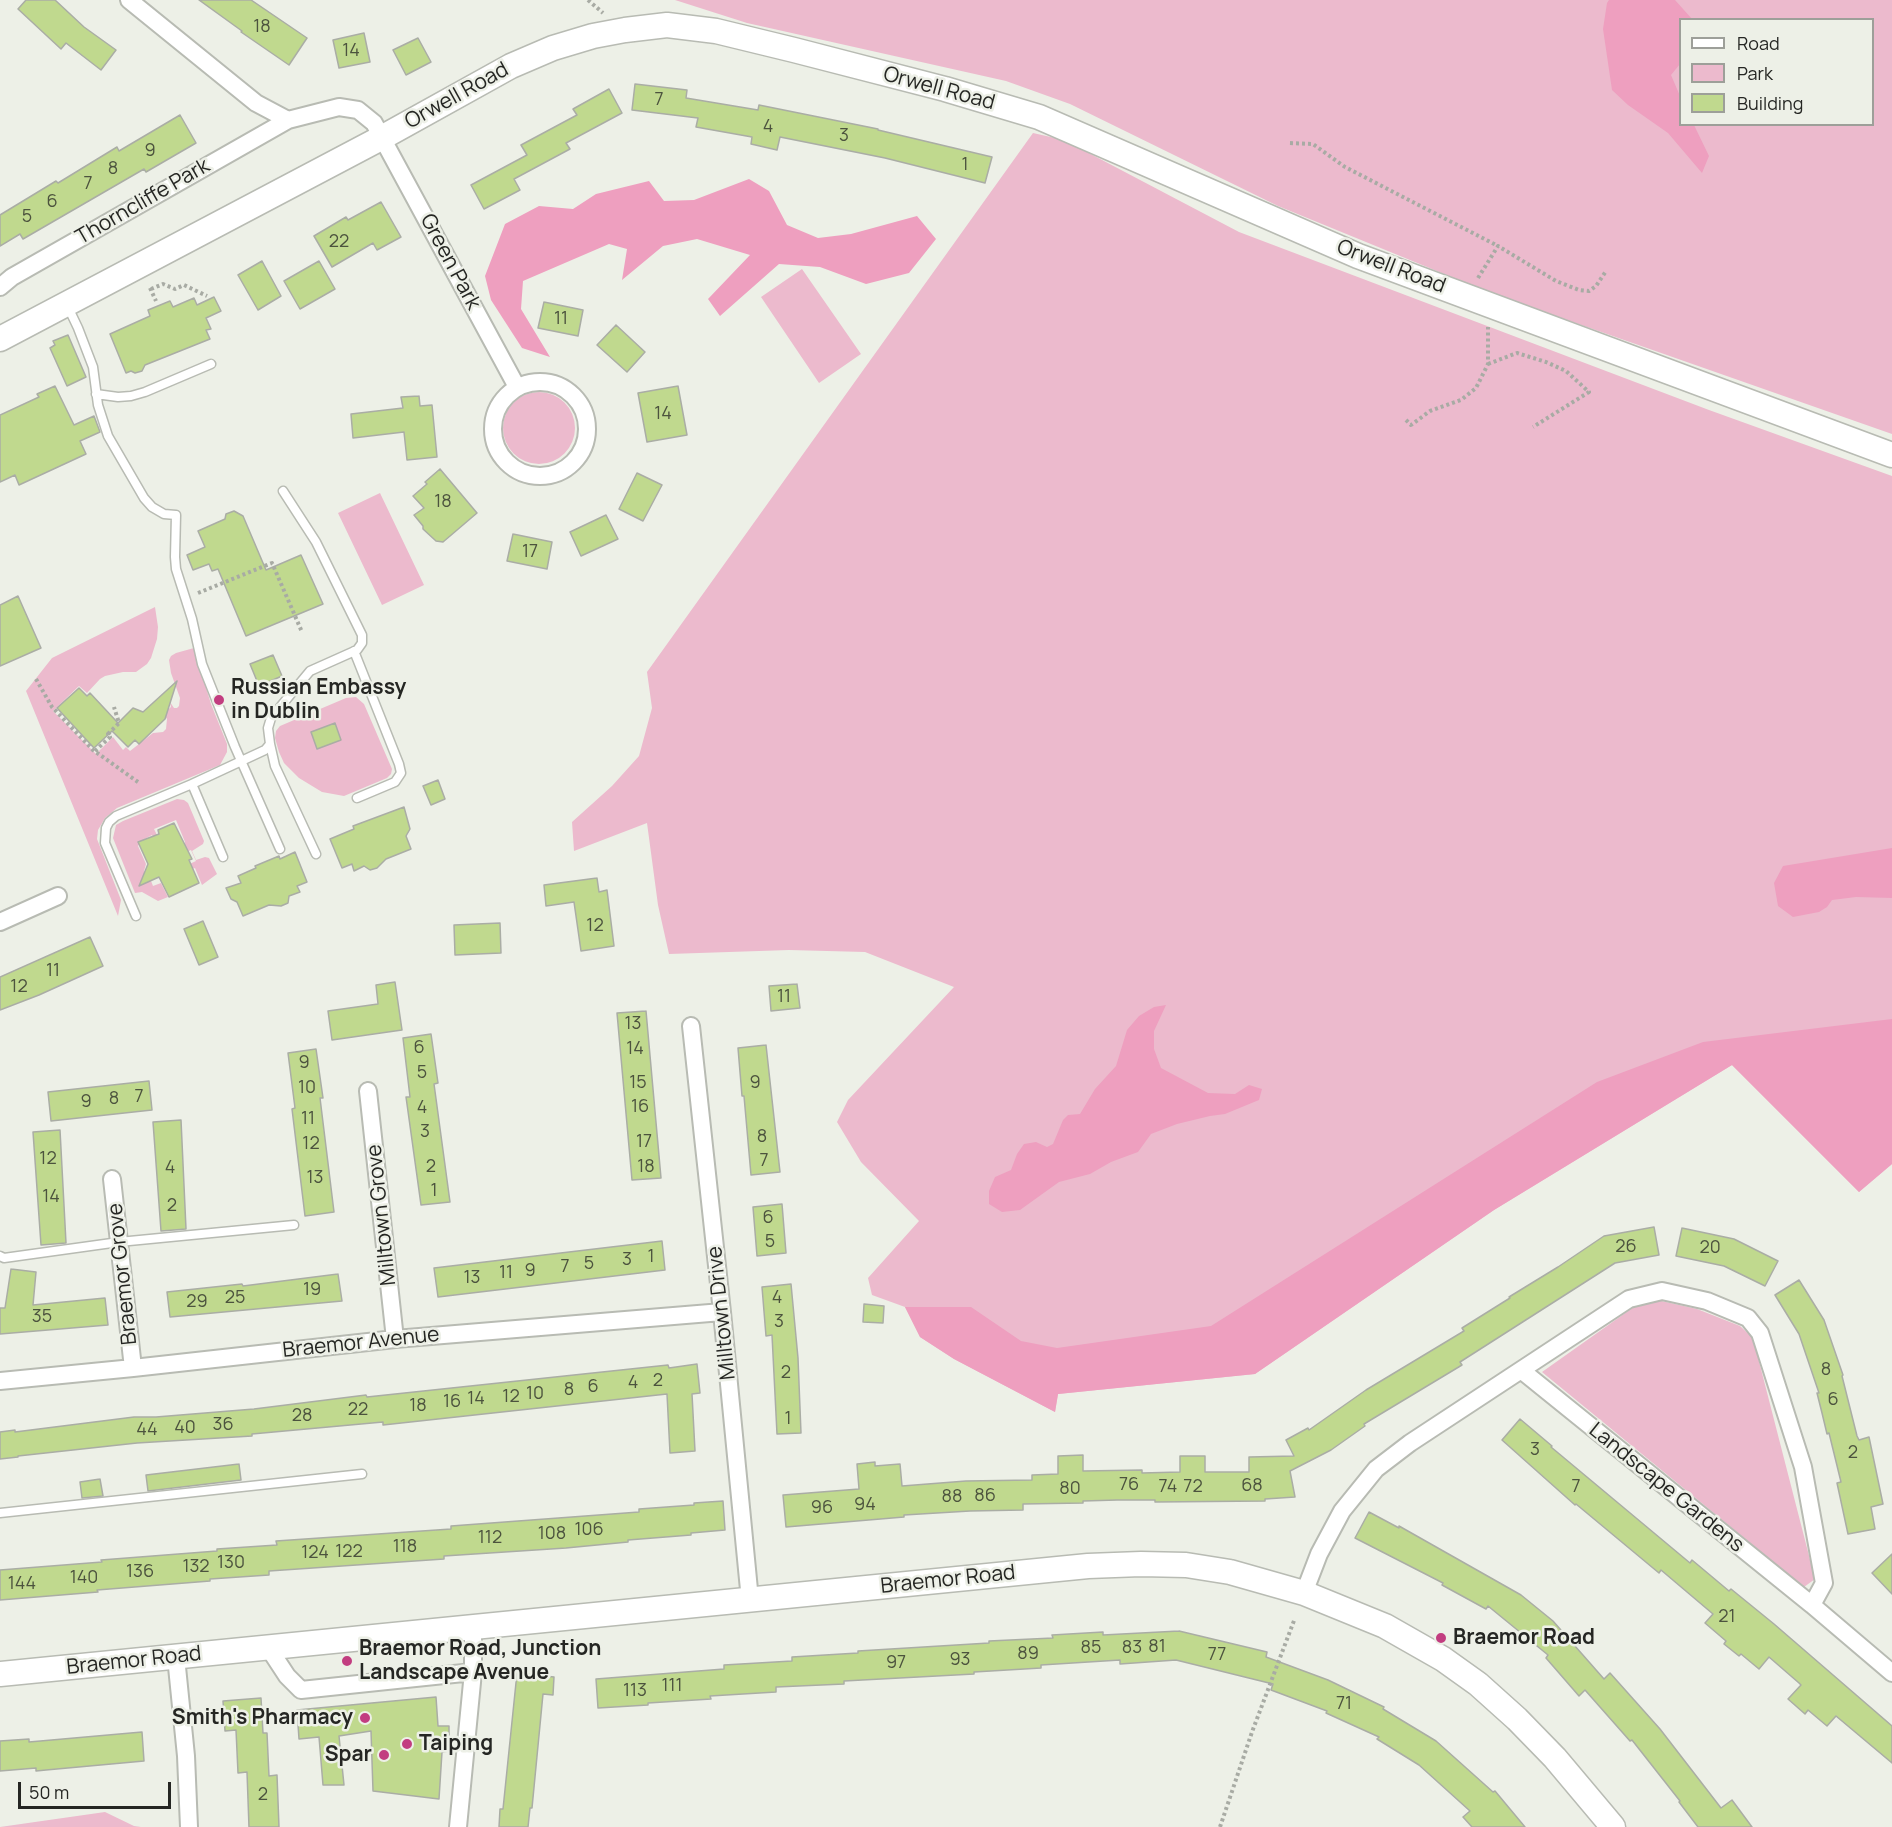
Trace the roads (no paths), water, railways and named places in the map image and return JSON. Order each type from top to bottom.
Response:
[{"type":"street","points":[[129,0],[256,103],[288,120]]},
{"type":"street","name":"Orwell Road","points":[[0,339],[382,137],[511,66],[553,48],[593,36],[667,25],[716,31],[945,89],[1039,117],[1358,256],[1892,455]]},
{"type":"street","name":"Thorncliffe Park","points":[[0,287],[12,277],[288,120],[339,107],[358,110],[374,123],[382,137]]},
{"type":"street","name":"Green Park","points":[[382,137],[518,387]]},
{"type":"street","points":[[532,382],[549,382],[564,387],[576,398],[584,411],[588,427],[585,443],[578,457],[567,468],[553,475],[537,476],[522,473],[509,465],[499,453],[494,439],[493,424],[497,409],[505,396],[518,387],[532,382]]},
{"type":"street","points":[[0,922],[58,896]]},
{"type":"street","name":"Milltown Drive","points":[[691,1026],[750,1600]]},
{"type":"street","name":"Milltown Grove","points":[[368,1091],[395,1339]]},
{"type":"street","name":"Braemor Grove","points":[[112,1179],[133,1368]]},
{"type":"street","points":[[1304,1593],[1319,1554],[1342,1511],[1376,1469],[1410,1443],[1629,1299],[1662,1291],[1707,1301],[1748,1318],[1760,1333],[1803,1467],[1824,1582],[1812,1605]]},
{"type":"street","name":"Braemor Avenue","points":[[0,1381],[395,1339],[722,1312]]},
{"type":"street","name":"Landscape Gardens","points":[[1521,1371],[1812,1605],[1892,1673]]},
{"type":"street","name":"Braemor Road","points":[[0,1674],[1088,1566],[1186,1565],[1230,1572],[1304,1593],[1385,1626],[1443,1659],[1478,1684],[1517,1719],[1547,1750],[1613,1827]]},
{"type":"street","points":[[458,1827],[473,1672],[473,1627]]},
{"type":"street","points":[[268,1647],[287,1676],[300,1690],[473,1672]]},
{"type":"street","points":[[176,1657],[186,1756],[189,1827]]},
{"type":"lane","points":[[66,304],[93,367],[98,405],[108,436],[144,498],[152,507],[164,514],[176,515],[176,569],[192,619],[202,664],[280,849]]},
{"type":"lane","points":[[96,394],[131,396],[211,364]]},
{"type":"lane","points":[[283,491],[316,542],[362,635],[363,643],[354,651],[310,671],[271,718],[268,728],[275,766],[316,854]]},
{"type":"lane","points":[[354,651],[401,773],[395,782],[357,798]]},
{"type":"lane","points":[[136,916],[105,843],[106,828],[109,822],[116,816],[265,750],[270,744]]},
{"type":"lane","points":[[192,784],[223,857]]},
{"type":"lane","points":[[0,1257],[119,1242],[294,1225]]},
{"type":"lane","points":[[0,1513],[362,1474]]},
{"type":"place","name":"Russian Embassy in Dublin","points":[[219,700]]},
{"type":"place","name":"Braemor Road","points":[[1441,1638]]},
{"type":"place","name":"Braemor Road, Junction Landscape Avenue","points":[[347,1661]]},
{"type":"place","name":"Smith's Pharmacy","points":[[365,1718]]},
{"type":"place","name":"Taiping","points":[[407,1744]]},
{"type":"place","name":"Spar","points":[[384,1755]]}]
